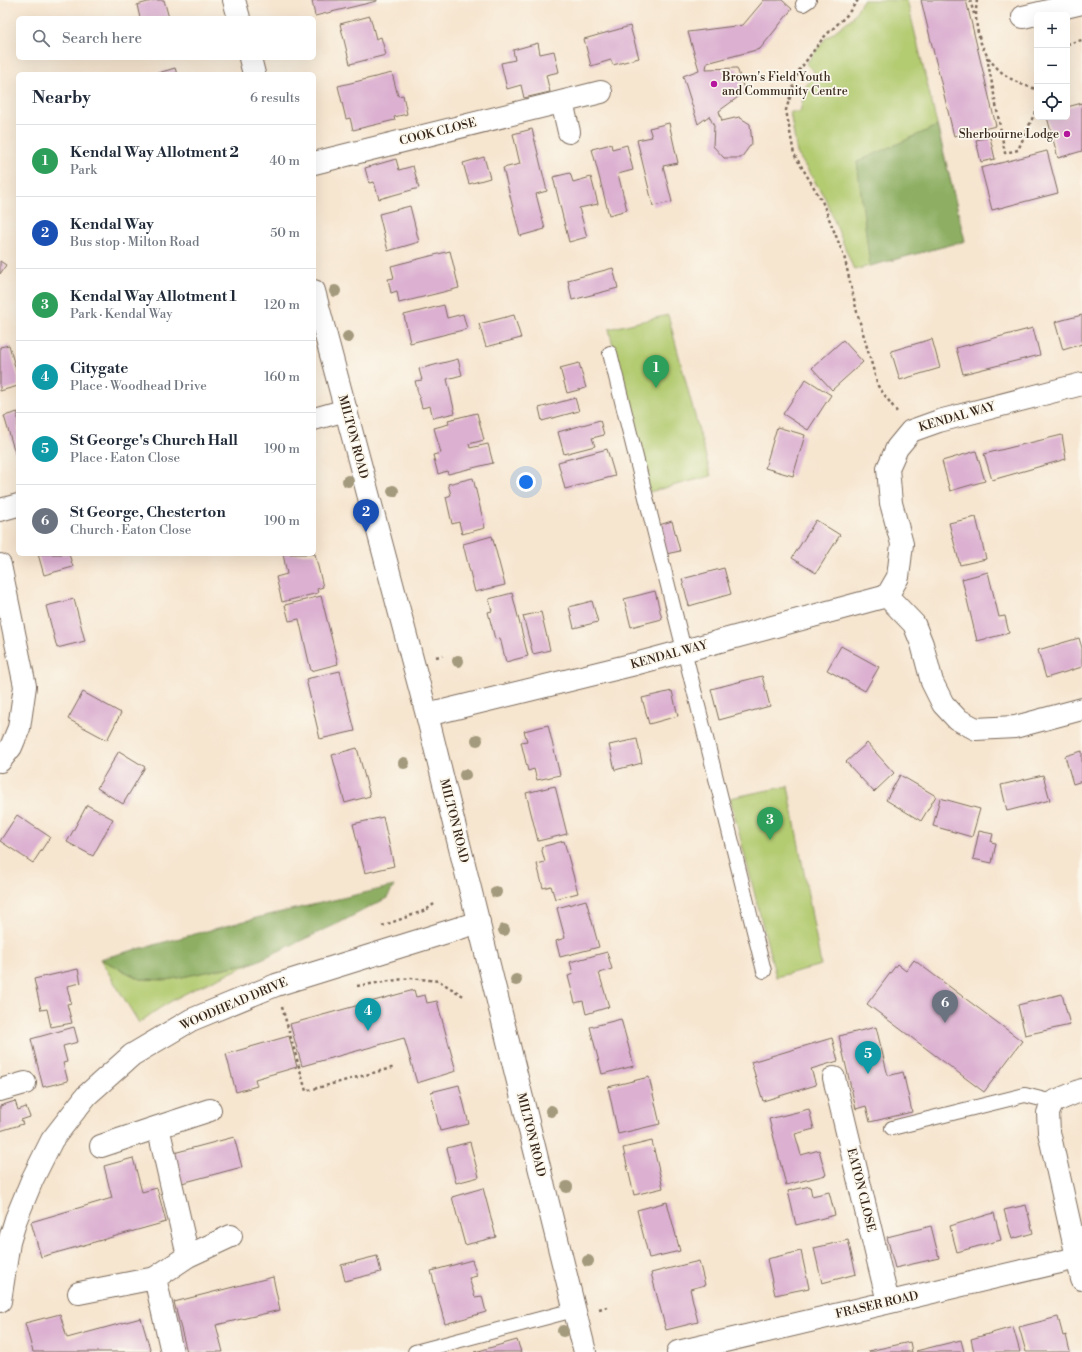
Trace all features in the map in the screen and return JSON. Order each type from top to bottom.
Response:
[{"type":"street","points":[[234,0],[238,16]]},
{"type":"street","points":[[1023,17],[1082,4]]},
{"type":"street","points":[[250,60],[254,72]]},
{"type":"street","name":"COOK CLOSE","points":[[316,163],[601,92]]},
{"type":"street","points":[[562,102],[569,132]]},
{"type":"street","name":"MILTON ROAD","points":[[316,298],[427,715],[585,1352]]},
{"type":"street","name":"KENDAL WAY","points":[[427,715],[684,650],[887,596],[898,577],[902,544],[891,503],[888,468],[897,448],[911,431],[939,421],[1082,384]]},
{"type":"street","points":[[316,419],[346,410]]},
{"type":"street","points":[[0,510],[16,506]]},
{"type":"street","points":[[0,565],[25,686],[19,728],[11,747],[0,761]]},
{"type":"street","points":[[887,596],[914,624],[922,644],[932,682],[943,704],[957,719],[976,729],[1015,727],[1082,709]]},
{"type":"street","name":"WOODHEAD DRIVE","points":[[0,1301],[5,1241],[32,1180],[52,1140],[87,1095],[132,1054],[191,1020],[276,985],[479,922]]},
{"type":"street","name":"EATON CLOSE","points":[[834,1078],[888,1302]]},
{"type":"street","points":[[0,1090],[25,1083]]},
{"type":"street","points":[[1082,1090],[1053,1102],[1048,1113],[1049,1132],[1082,1279]]},
{"type":"street","points":[[101,1146],[210,1110]]},
{"type":"street","points":[[158,1126],[188,1256]]},
{"type":"street","points":[[79,1294],[155,1278],[188,1256],[231,1236]]},
{"type":"street","name":"FRASER ROAD","points":[[678,1352],[1077,1258]]},
{"type":"street","points":[[155,1278],[172,1352]]},
{"type":"lane","points":[[610,353],[764,971]]},
{"type":"lane","points":[[892,1128],[1025,1095],[1053,1102]]},
{"type":"lane","points":[[415,1352],[574,1310]]},
{"type":"path","points":[[858,0],[847,15],[823,38],[798,72],[786,110],[794,154],[822,201],[844,256],[857,312],[878,386],[911,431]]},
{"type":"path","points":[[970,0],[980,41],[987,57],[1005,153],[1018,150],[1034,115]]},
{"type":"path","points":[[975,16],[977,0]]},
{"type":"path","points":[[1070,43],[1082,40]]},
{"type":"path","points":[[987,57],[996,68],[1011,80],[1034,88]]},
{"type":"path","points":[[354,987],[410,978],[439,981],[465,997]]},
{"type":"path","points":[[276,985],[306,1091],[395,1067]]},
{"type":"green space","points":[[863,0],[907,0],[965,241],[854,270],[825,198],[797,153],[790,112],[800,112],[805,89],[814,71],[806,64],[825,39],[852,18]]},
{"type":"green space","points":[[937,126],[965,241],[870,266],[857,162]]},
{"type":"green space","points":[[668,315],[711,476],[649,492],[609,329]]},
{"type":"green space","points":[[788,786],[821,965],[776,977],[730,798]]},
{"type":"green space","points":[[394,886],[387,898],[339,923],[255,962],[167,980],[140,979],[100,959],[260,917]]},
{"type":"green space","points":[[100,959],[140,979],[167,980],[255,962],[180,996],[152,1013],[139,1023]]},
{"type":"building","points":[[155,0],[164,0],[168,16],[140,16],[137,5]]},
{"type":"building","name":"Brown's Field Youth and Community Centre","points":[[764,0],[782,0],[792,9],[760,49],[707,63],[706,69],[737,68],[745,92],[719,111],[722,121],[739,117],[750,124],[752,143],[741,158],[724,158],[713,146],[714,126],[709,116],[698,124],[683,76],[699,70],[688,32],[743,25]]},
{"type":"building","points":[[921,0],[966,0],[996,126],[954,136]]},
{"type":"building","points":[[312,1],[377,1],[315,16]]},
{"type":"building","points":[[370,16],[376,39],[381,37],[386,55],[350,64],[340,24]]},
{"type":"building","points":[[630,26],[639,58],[613,65],[611,60],[591,66],[584,39]]},
{"type":"building","points":[[538,43],[540,54],[554,51],[559,72],[546,75],[550,92],[524,98],[521,85],[507,89],[501,63],[515,60],[513,50]]},
{"type":"building","points":[[175,68],[176,72],[162,72]]},
{"type":"building","points":[[392,73],[398,96],[403,95],[407,114],[394,117],[395,120],[353,130],[350,118],[346,119],[338,86]]},
{"type":"building","name":"Sherbourne Lodge","points":[[1082,103],[1082,151],[1058,158],[1048,120],[1070,120],[1070,106]]},
{"type":"building","points":[[669,123],[678,163],[663,166],[672,202],[653,206],[637,140],[652,137],[649,128]]},
{"type":"building","points":[[532,129],[547,191],[536,194],[545,229],[520,236],[503,168],[520,164],[513,134]]},
{"type":"building","points":[[990,137],[995,159],[981,162],[976,140]]},
{"type":"building","points":[[611,144],[612,149],[627,145],[633,170],[618,174],[627,210],[609,215],[592,149]]},
{"type":"building","points":[[1047,151],[1058,193],[992,210],[981,168]]},
{"type":"building","points":[[484,157],[490,178],[469,184],[463,163]]},
{"type":"building","points":[[396,159],[399,170],[413,166],[419,188],[379,199],[374,182],[369,183],[365,168]]},
{"type":"building","points":[[570,173],[573,182],[591,177],[598,204],[579,208],[587,237],[569,242],[553,177]]},
{"type":"building","points":[[410,206],[419,242],[388,251],[379,214]]},
{"type":"building","points":[[450,251],[459,288],[399,303],[397,291],[391,293],[388,279],[394,278],[391,266]]},
{"type":"building","points":[[0,261],[6,265],[0,274]]},
{"type":"building","points":[[613,268],[618,288],[572,300],[568,280]]},
{"type":"building","points":[[444,305],[447,318],[463,314],[467,329],[410,343],[404,315]]},
{"type":"building","points":[[514,315],[521,338],[486,347],[479,324]]},
{"type":"building","points":[[1082,315],[1082,344],[1063,350],[1055,322]]},
{"type":"building","points":[[1033,328],[1040,355],[963,374],[956,348]]},
{"type":"building","points":[[932,339],[940,368],[900,380],[891,351]]},
{"type":"building","points":[[843,340],[863,362],[832,390],[812,368]]},
{"type":"building","points":[[9,345],[16,370],[16,387],[0,391],[0,347]]},
{"type":"building","points":[[458,359],[462,375],[447,379],[455,413],[433,418],[430,406],[422,408],[415,381],[422,380],[419,369]]},
{"type":"building","points":[[579,363],[586,388],[567,393],[560,368]]},
{"type":"building","points":[[806,379],[831,395],[808,430],[783,414]]},
{"type":"building","points":[[575,398],[579,411],[542,421],[539,408]]},
{"type":"building","points":[[16,413],[16,456],[4,416]]},
{"type":"building","points":[[477,413],[484,440],[469,444],[470,448],[488,444],[493,463],[448,474],[447,471],[438,474],[433,455],[441,453],[434,428],[449,424],[448,420]]},
{"type":"building","points":[[600,420],[604,435],[592,438],[595,446],[564,454],[558,432]]},
{"type":"building","points":[[777,427],[805,435],[793,476],[765,468]]},
{"type":"building","points":[[1062,435],[1066,459],[992,480],[984,454]]},
{"type":"building","points":[[607,449],[615,476],[565,489],[558,462]]},
{"type":"building","points":[[976,451],[985,481],[950,491],[942,461]]},
{"type":"building","points":[[473,478],[485,528],[462,534],[459,522],[452,524],[446,497],[451,495],[448,484]]},
{"type":"building","points":[[976,517],[986,559],[960,565],[949,523]]},
{"type":"building","points":[[816,520],[840,535],[816,573],[792,558]]},
{"type":"building","points":[[672,521],[680,551],[666,554],[659,525]]},
{"type":"building","points":[[492,536],[505,585],[475,592],[463,544]]},
{"type":"building","points":[[39,556],[70,556],[73,567],[44,575]]},
{"type":"building","points":[[283,556],[315,556],[323,587],[317,589],[318,593],[282,602],[276,577],[287,574]]},
{"type":"building","points":[[724,568],[731,594],[689,606],[682,579]]},
{"type":"building","points":[[988,572],[999,617],[1005,616],[1009,633],[977,641],[962,579]]},
{"type":"building","points":[[655,591],[662,619],[631,627],[624,599]]},
{"type":"building","points":[[512,593],[528,656],[506,662],[500,638],[495,639],[488,612],[492,611],[489,599]]},
{"type":"building","points":[[321,596],[338,664],[311,671],[299,619],[289,621],[285,605]]},
{"type":"building","points":[[74,599],[85,641],[57,648],[46,606]]},
{"type":"building","points":[[592,601],[598,622],[574,628],[569,607]]},
{"type":"building","points":[[541,612],[550,650],[533,654],[523,616]]},
{"type":"building","points":[[1079,638],[1082,648],[1082,667],[1046,678],[1038,650]]},
{"type":"building","points":[[841,646],[879,667],[865,691],[827,670]]},
{"type":"building","points":[[340,671],[355,731],[320,739],[306,679]]},
{"type":"building","points":[[762,676],[770,706],[719,720],[711,689]]},
{"type":"building","points":[[672,691],[678,716],[649,724],[642,698]]},
{"type":"building","points":[[83,692],[121,713],[107,740],[68,719]]},
{"type":"building","points":[[548,725],[560,775],[537,780],[534,769],[528,771],[521,742],[527,741],[524,731]]},
{"type":"building","points":[[637,739],[642,763],[615,770],[609,745]]},
{"type":"building","points":[[867,743],[894,773],[874,792],[846,762]]},
{"type":"building","points":[[357,748],[370,796],[345,803],[332,755]]},
{"type":"building","points":[[119,751],[145,767],[123,804],[97,788]]},
{"type":"building","points":[[1082,751],[1082,781],[1073,784],[1065,756]]},
{"type":"building","points":[[900,775],[936,796],[921,821],[886,800]]},
{"type":"building","points":[[1043,775],[1050,800],[1007,811],[1001,785]]},
{"type":"building","points":[[555,786],[567,834],[538,841],[526,793]]},
{"type":"building","points":[[940,798],[980,809],[972,837],[933,826]]},
{"type":"building","points":[[87,805],[113,819],[93,856],[67,842]]},
{"type":"building","points":[[17,815],[50,837],[33,863],[0,841]]},
{"type":"building","points":[[383,817],[394,866],[365,873],[353,824]]},
{"type":"building","points":[[979,831],[993,834],[991,842],[996,843],[992,863],[973,859]]},
{"type":"building","points":[[564,841],[578,893],[555,899],[551,886],[543,888],[537,864],[545,862],[541,847]]},
{"type":"building","points":[[586,900],[599,947],[560,957],[556,941],[565,938],[557,908]]},
{"type":"building","points":[[607,952],[612,969],[599,973],[609,1007],[586,1014],[583,1001],[575,1003],[568,976],[573,974],[570,962]]},
{"type":"building","points":[[914,960],[1022,1041],[984,1092],[867,1004],[897,964],[906,971]]},
{"type":"building","points":[[78,969],[81,983],[67,986],[71,1003],[67,1004],[72,1023],[51,1027],[47,1009],[41,1010],[34,979]]},
{"type":"building","points":[[414,990],[416,997],[425,995],[427,1003],[437,1001],[456,1071],[417,1083],[404,1038],[302,1066],[290,1024]]},
{"type":"building","points":[[1062,994],[1070,1025],[1025,1035],[1018,1005]]},
{"type":"building","points":[[621,1019],[634,1066],[602,1074],[590,1027]]},
{"type":"building","points":[[74,1027],[78,1042],[63,1046],[67,1062],[63,1063],[68,1081],[43,1087],[31,1039]]},
{"type":"building","points":[[876,1027],[888,1076],[903,1072],[912,1112],[870,1122],[866,1106],[856,1109],[839,1036]]},
{"type":"building","points":[[289,1036],[297,1067],[255,1079],[257,1086],[236,1092],[226,1054]]},
{"type":"building","points":[[832,1038],[838,1061],[811,1069],[816,1085],[763,1101],[751,1062]]},
{"type":"building","points":[[649,1077],[660,1124],[618,1134],[608,1087]]},
{"type":"building","points":[[459,1085],[469,1124],[440,1131],[431,1092]]},
{"type":"building","points":[[15,1101],[18,1110],[26,1107],[30,1117],[21,1120],[23,1124],[0,1131],[0,1106]]},
{"type":"building","points":[[809,1109],[814,1129],[795,1134],[801,1155],[819,1150],[826,1175],[786,1185],[769,1119]]},
{"type":"building","points":[[234,1137],[242,1167],[178,1184],[170,1154]]},
{"type":"building","points":[[652,1141],[663,1188],[634,1195],[623,1148]]},
{"type":"building","points":[[470,1142],[479,1177],[456,1183],[447,1148]]},
{"type":"building","points":[[133,1158],[142,1192],[157,1188],[166,1222],[41,1257],[31,1222],[112,1198],[104,1166]]},
{"type":"building","points":[[810,1186],[812,1196],[829,1192],[835,1215],[796,1225],[788,1191]]},
{"type":"building","points":[[483,1188],[496,1237],[465,1245],[452,1197]]},
{"type":"building","points":[[667,1202],[680,1251],[649,1258],[637,1210]]},
{"type":"building","points":[[1026,1205],[1033,1233],[1012,1239],[1004,1210]]},
{"type":"building","points":[[994,1213],[1001,1240],[957,1252],[950,1226]]},
{"type":"building","points":[[931,1226],[939,1258],[895,1268],[887,1237]]},
{"type":"building","points":[[848,1240],[856,1274],[822,1283],[814,1248]]},
{"type":"building","points":[[801,1251],[809,1288],[775,1295],[767,1259]]},
{"type":"building","points":[[377,1256],[381,1272],[345,1281],[341,1265]]},
{"type":"building","points":[[472,1260],[477,1276],[469,1278],[475,1297],[482,1296],[486,1312],[445,1324],[431,1271]]},
{"type":"building","points":[[699,1261],[705,1285],[690,1289],[698,1322],[666,1330],[651,1273]]},
{"type":"building","points":[[273,1277],[280,1310],[216,1325],[223,1352],[187,1352],[174,1302]]},
{"type":"building","points":[[60,1314],[67,1338],[141,1318],[151,1352],[33,1352],[25,1323]]},
{"type":"building","points":[[1058,1317],[1063,1336],[1066,1335],[1070,1352],[1026,1352],[1019,1327]]},
{"type":"building","points":[[1013,1327],[1020,1352],[974,1352],[971,1339]]},
{"type":"building","points":[[517,1340],[521,1352],[475,1352]]},
{"type":"building","points":[[961,1340],[964,1352],[916,1351]]},
{"type":"building","points":[[910,1342],[912,1352],[869,1352],[869,1351]]},
{"type":"place","name":"Brown's Field Youth and Community Centre","points":[[714,84]]},
{"type":"place","name":"Sherbourne Lodge","points":[[1067,134]]},
{"type":"place","name":"Kendal Way Allotment 2","points":[[656,388]]},
{"type":"place","name":"Kendal Way","points":[[366,532]]},
{"type":"place","name":"Kendal Way Allotment 1","points":[[770,840]]},
{"type":"place","name":"St George, Chesterton","points":[[945,1023]]},
{"type":"place","name":"Citygate","points":[[368,1031]]},
{"type":"place","name":"St George's Church Hall","points":[[868,1074]]}]
